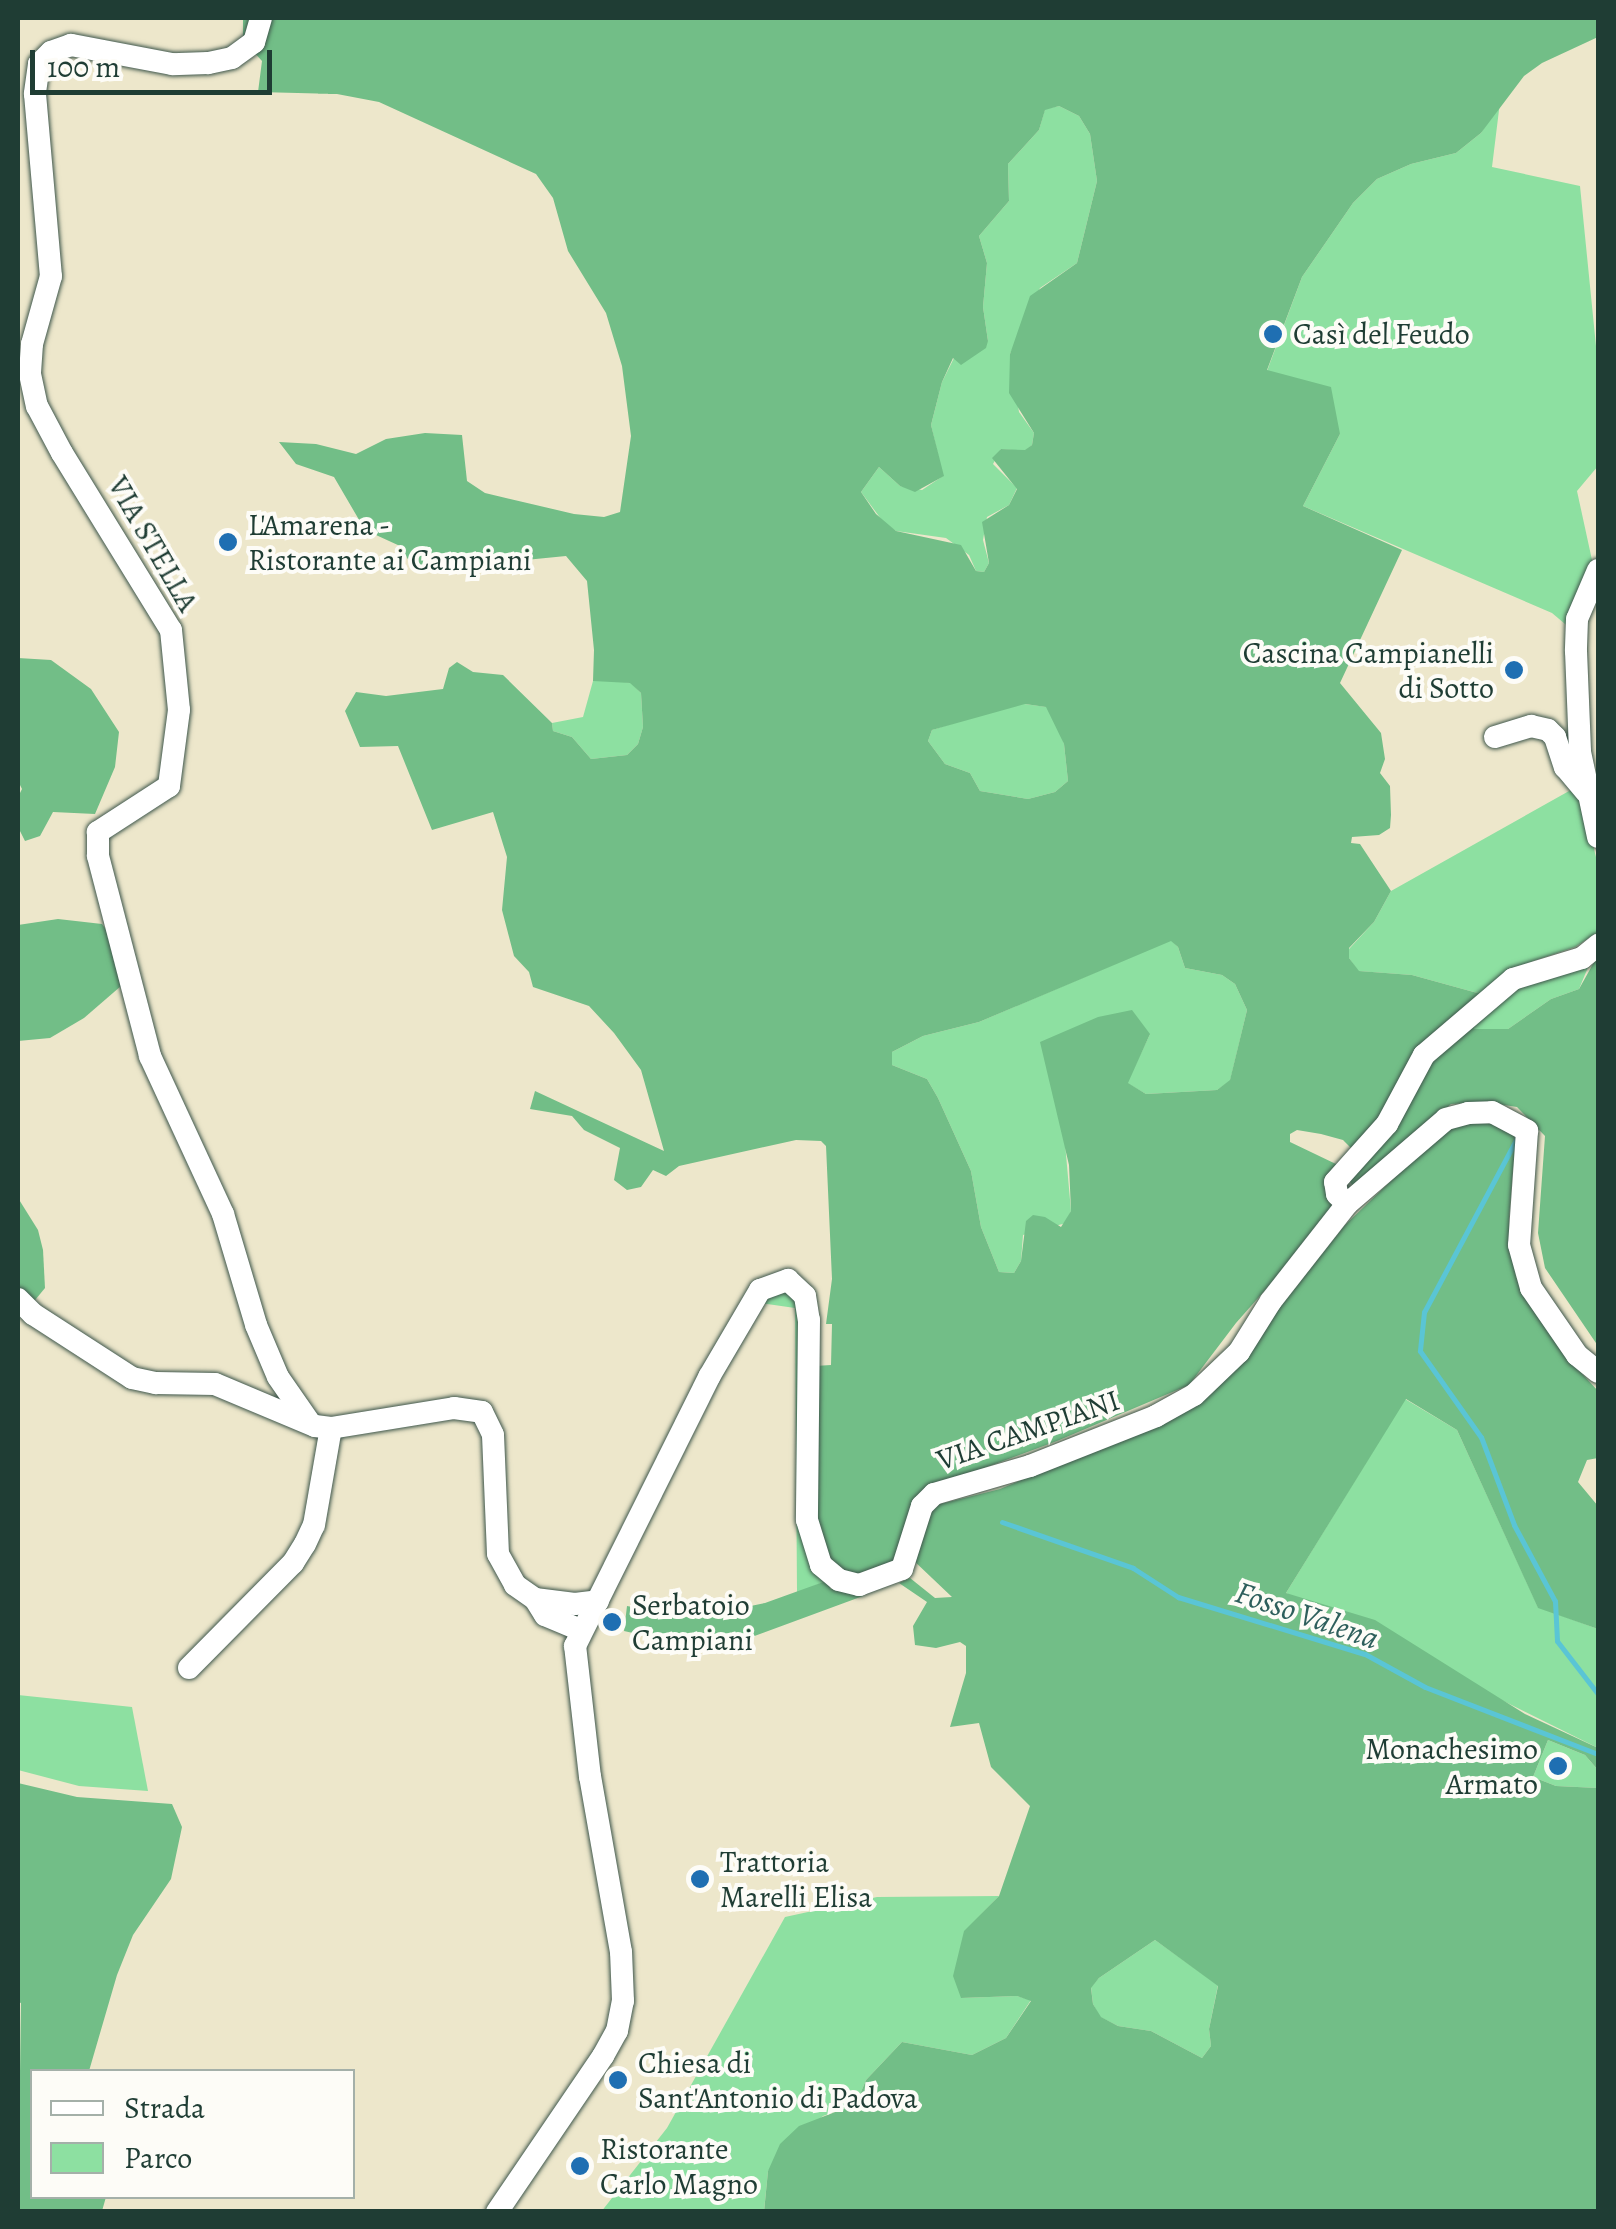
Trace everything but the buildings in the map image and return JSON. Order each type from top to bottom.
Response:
[{"type":"street","name":"VIA STELLA","points":[[261,18],[254,42],[232,58],[208,63],[172,64],[71,45],[51,52],[39,64],[35,94],[51,276],[32,344],[30,374],[37,406],[62,453],[171,630],[180,710],[170,786],[98,832],[98,856],[150,1056],[223,1214],[256,1325],[278,1377],[321,1426]]},
{"type":"street","points":[[1598,570],[1577,618],[1580,752],[1598,837]]},
{"type":"street","points":[[1495,737],[1531,726],[1548,730],[1564,767],[1586,792]]},
{"type":"street","points":[[1348,1204],[1337,1194],[1335,1182],[1387,1124],[1424,1055],[1513,978],[1582,958],[1598,944]]},
{"type":"street","name":"VIA CAMPIANI","points":[[498,2212],[603,2056],[617,2031],[623,2001],[621,1952],[590,1777],[575,1646],[581,1630],[601,1607],[709,1376],[760,1290],[773,1282],[788,1280],[797,1286],[808,1310],[807,1520],[813,1548],[829,1574],[859,1585],[892,1576],[902,1568],[922,1506],[934,1494],[1017,1470],[1156,1416],[1194,1395],[1238,1352],[1271,1301],[1348,1204],[1446,1119],[1492,1112],[1530,1128],[1518,1245],[1527,1274],[1556,1327],[1578,1356],[1598,1372]]},
{"type":"street","points":[[18,1299],[33,1314],[132,1378],[156,1383],[215,1384],[321,1426],[454,1408],[482,1412],[493,1435],[498,1554],[515,1585],[535,1599],[545,1615],[581,1630]]},
{"type":"street","points":[[189,1668],[293,1563],[305,1544],[314,1525],[321,1426]]},
{"type":"street","points":[[535,1599],[601,1607]]},
{"type":"green space","points":[[243,18],[1598,18],[1598,37],[1542,63],[1524,76],[1481,133],[1456,153],[1411,164],[1377,179],[1353,203],[1302,277],[1267,370],[1331,387],[1340,434],[1303,506],[1402,550],[1340,683],[1381,733],[1385,759],[1380,773],[1390,786],[1391,815],[1390,828],[1379,835],[1352,837],[1351,843],[1360,844],[1391,891],[1374,922],[1349,948],[1349,958],[1359,971],[1412,975],[1481,994],[1384,1120],[1353,1150],[1343,1140],[1321,1134],[1297,1130],[1290,1134],[1290,1142],[1338,1165],[1329,1200],[1334,1212],[1236,1323],[1189,1385],[1057,1441],[930,1488],[893,1564],[851,1577],[826,1562],[815,1519],[815,1366],[831,1365],[832,1324],[826,1324],[832,1279],[826,1146],[821,1141],[796,1140],[679,1166],[666,1176],[653,1170],[641,1187],[627,1190],[614,1180],[620,1148],[584,1130],[572,1116],[530,1109],[535,1091],[664,1151],[641,1070],[614,1033],[589,1006],[533,987],[529,972],[514,956],[502,910],[507,857],[493,812],[432,830],[398,746],[360,747],[345,711],[356,692],[386,696],[443,689],[449,668],[457,662],[473,672],[503,675],[552,723],[553,731],[572,737],[591,759],[627,755],[638,744],[643,727],[641,693],[630,683],[593,681],[587,581],[566,556],[415,571],[400,546],[365,530],[334,477],[296,464],[279,442],[316,444],[356,454],[386,439],[425,433],[462,435],[467,481],[485,493],[574,514],[604,517],[620,512],[631,436],[622,366],[606,313],[568,251],[553,198],[536,174],[379,102],[337,94],[258,92],[262,61],[243,40]],"holes":[[[1059,106],[1079,116],[1090,134],[1097,181],[1077,263],[1030,296],[1010,354],[1009,393],[1034,433],[1032,445],[1025,450],[1001,449],[992,458],[1017,489],[1009,505],[982,522],[989,563],[984,572],[976,571],[961,545],[896,531],[876,514],[861,492],[879,467],[900,486],[915,492],[944,476],[931,425],[942,382],[953,358],[961,365],[986,348],[988,341],[983,307],[987,263],[979,236],[1009,201],[1008,164],[1039,130],[1045,110]],[[1025,704],[1046,707],[1064,744],[1068,781],[1055,792],[1028,799],[980,791],[970,773],[945,764],[928,741],[932,730]],[[1171,941],[1178,947],[1185,968],[1222,975],[1235,984],[1247,1010],[1230,1080],[1217,1090],[1146,1094],[1128,1083],[1150,1034],[1132,1010],[1098,1017],[1040,1042],[1069,1165],[1071,1211],[1061,1227],[1045,1217],[1033,1215],[1026,1221],[1021,1261],[1014,1273],[999,1272],[981,1227],[971,1171],[927,1079],[892,1065],[892,1052],[923,1036],[979,1022]]]},
{"type":"green space","points":[[1500,102],[1492,167],[1580,186],[1598,366],[1598,466],[1577,491],[1592,560],[1571,629],[1552,613],[1303,506],[1340,434],[1267,371],[1302,277],[1353,203],[1377,179],[1411,164],[1456,153],[1481,133]]},
{"type":"green space","points":[[1059,106],[1079,116],[1090,134],[1097,181],[1077,263],[1040,288],[1010,354],[1019,412],[1034,433],[1032,445],[1025,451],[1001,449],[993,464],[1017,488],[1009,505],[987,517],[983,540],[989,563],[984,572],[976,571],[969,555],[946,538],[896,531],[884,523],[861,492],[879,467],[900,486],[922,490],[943,476],[931,425],[942,382],[954,358],[988,341],[983,307],[987,263],[979,236],[1009,201],[1008,164],[1039,130],[1045,109]]},
{"type":"green space","points":[[18,658],[51,660],[91,689],[119,732],[115,767],[95,814],[53,812],[40,836],[25,841],[18,827],[18,797],[22,789],[18,781]]},
{"type":"green space","points":[[593,681],[631,683],[641,693],[643,727],[638,744],[627,755],[591,759],[572,737],[553,731],[552,723],[583,717]]},
{"type":"green space","points":[[1017,703],[1047,707],[1055,716],[1064,744],[1068,781],[1055,792],[1028,799],[980,791],[970,773],[945,764],[928,741],[932,730]]},
{"type":"green space","points":[[1578,786],[1598,865],[1598,932],[1575,947],[1533,961],[1481,994],[1412,975],[1358,971],[1349,958],[1349,949],[1374,922],[1391,891]]},
{"type":"green space","points":[[58,919],[102,924],[109,934],[121,986],[84,1018],[50,1038],[18,1041],[18,925]]},
{"type":"green space","points":[[1171,940],[1178,947],[1185,968],[1222,975],[1235,984],[1247,1010],[1230,1081],[1217,1090],[1146,1094],[1127,1083],[1150,1034],[1065,1143],[1071,1211],[1066,1223],[1023,1235],[1021,1261],[1014,1273],[999,1272],[981,1227],[971,1171],[938,1098],[927,1079],[892,1065],[892,1052],[923,1036],[979,1022]]},
{"type":"green space","points":[[1598,955],[1598,1346],[1545,1268],[1538,1233],[1545,1136],[1517,1107],[1485,1102],[1451,1104],[1355,1189],[1347,1177],[1435,1055],[1473,1018],[1474,1029],[1508,1029],[1551,999],[1579,989]]},
{"type":"green space","points":[[1589,965],[1579,989],[1551,999],[1508,1029],[1473,1029],[1473,1018],[1504,995],[1543,976]]},
{"type":"green space","points":[[1474,1118],[1508,1124],[1520,1148],[1513,1169],[1509,1220],[1516,1277],[1561,1351],[1598,1391],[1598,1458],[1587,1460],[1578,1482],[1598,1506],[1598,1629],[1538,1608],[1457,1430],[1406,1399],[1286,1593],[1375,1620],[1525,1714],[1598,1748],[1598,1770],[1585,1755],[1548,1740],[1533,1777],[1556,1786],[1598,1788],[1598,2211],[764,2212],[768,2171],[780,2144],[799,2126],[856,2104],[866,2080],[902,2042],[972,2055],[1006,2038],[1031,2001],[1017,1996],[961,1998],[953,1976],[964,1931],[999,1896],[1030,1806],[991,1767],[979,1723],[950,1727],[966,1673],[966,1646],[960,1642],[936,1648],[915,1645],[913,1626],[927,1602],[899,1583],[910,1578],[935,1598],[952,1597],[912,1559],[919,1526],[936,1505],[1000,1489],[1163,1421],[1214,1390],[1344,1226],[1443,1131]],"holes":[[[1155,1940],[1218,1986],[1209,2029],[1211,2046],[1202,2058],[1151,2031],[1118,2026],[1101,2017],[1093,2004],[1091,1988],[1099,1978]]]},
{"type":"green space","points":[[18,1198],[38,1230],[43,1250],[45,1288],[31,1305],[18,1290]]},
{"type":"green space","points":[[779,1288],[796,1294],[826,1581],[797,1593],[795,1308],[761,1303]]},
{"type":"green space","points":[[1405,1399],[1457,1430],[1538,1607],[1598,1629],[1598,1748],[1286,1593]]},
{"type":"green space","points":[[826,1581],[831,1589],[842,1585],[863,1589],[863,1596],[730,1645],[686,1645],[624,1631],[627,1606],[692,1618],[765,1603]]},
{"type":"green space","points":[[18,1695],[132,1707],[148,1791],[79,1786],[18,1770]]},
{"type":"green space","points":[[1548,1740],[1585,1755],[1598,1770],[1598,1788],[1556,1786],[1533,1777]]},
{"type":"green space","points":[[18,1783],[77,1797],[172,1804],[182,1827],[171,1879],[133,1935],[90,2069],[30,2069],[30,2199],[105,2199],[102,2211],[18,2211]]},
{"type":"green space","points":[[999,1896],[965,1931],[961,1998],[1017,1996],[1031,2000],[1006,2038],[972,2055],[902,2042],[866,2080],[856,2104],[823,2116],[768,2171],[764,2211],[601,2212],[667,2128],[785,1917],[877,1897]]},
{"type":"green space","points":[[1155,1940],[1218,1985],[1209,2029],[1211,2046],[1202,2058],[1151,2031],[1118,2026],[1100,2017],[1093,2004],[1091,1987],[1099,1978]]},
{"type":"waterway","name":"Fosso Valena","points":[[1517,1138],[1424,1312],[1420,1351],[1481,1437],[1514,1525],[1555,1601],[1557,1641],[1598,1694]]},
{"type":"waterway","name":"Fosso Valena","points":[[1002,1522],[1133,1568],[1178,1597],[1365,1654],[1425,1687],[1598,1754]]},
{"type":"place","name":"Casì del Feudo","points":[[1273,334]]},
{"type":"place","name":"L'Amarena - Ristorante ai Campiani","points":[[228,542]]},
{"type":"place","name":"Cascina Campianelli di Sotto","points":[[1514,670]]},
{"type":"place","name":"Serbatoio Campiani","points":[[612,1622]]},
{"type":"place","name":"Monachesimo Armato","points":[[1558,1766]]},
{"type":"place","name":"Trattoria Marelli Elisa","points":[[700,1879]]},
{"type":"place","name":"Chiesa di Sant'Antonio di Padova","points":[[618,2080]]},
{"type":"place","name":"Ristorante Carlo Magno","points":[[580,2166]]}]
